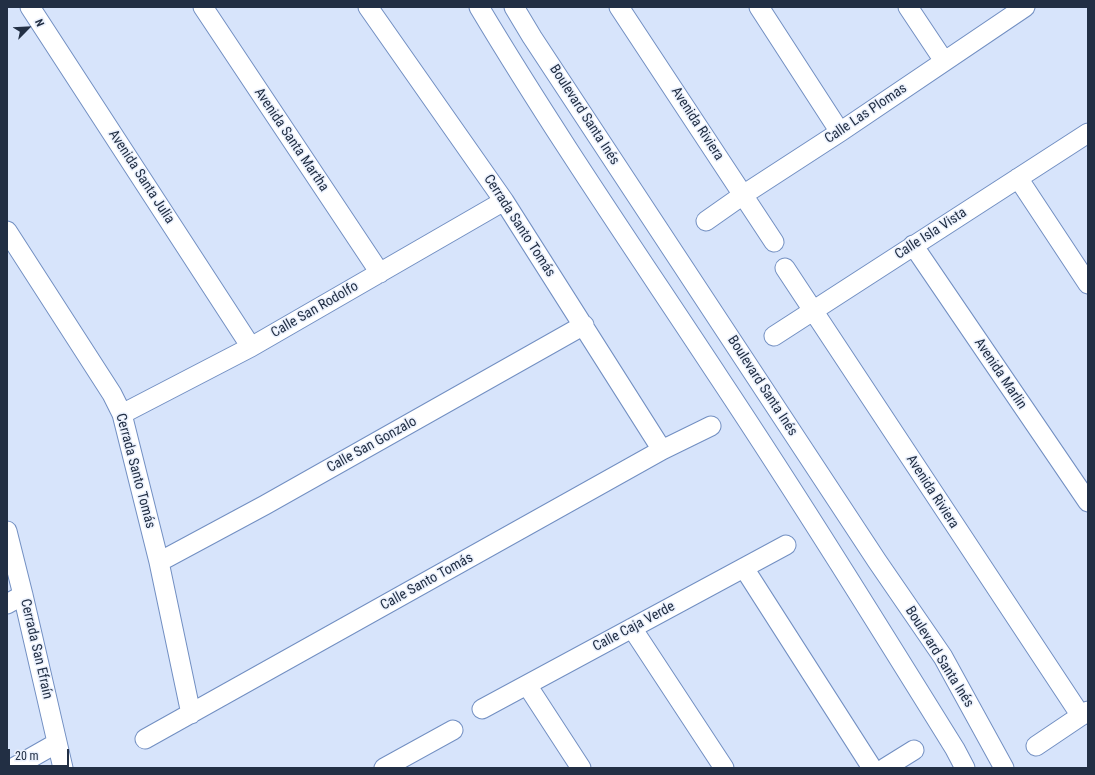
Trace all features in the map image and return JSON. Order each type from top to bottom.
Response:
[{"type":"street","name":"Avenida Santa Julia","points":[[30,7],[251,347]]},
{"type":"street","name":"Avenida Santa Martha","points":[[203,7],[380,273]]},
{"type":"street","name":"Cerrada Santo Tomás","points":[[368,7],[504,201],[662,450]]},
{"type":"street","points":[[479,7],[568,148],[666,299],[721,379],[837,560],[955,749],[965,768]]},
{"type":"street","name":"Boulevard Santa Inés","points":[[514,7],[532,37],[877,561],[943,657],[1004,768]]},
{"type":"street","name":"Avenida Riviera","points":[[619,7],[774,242]]},
{"type":"street","points":[[759,7],[840,132]]},
{"type":"street","points":[[908,7],[944,61]]},
{"type":"street","name":"Calle Las Plomas","points":[[706,221],[743,194],[840,132],[1025,7]]},
{"type":"street","name":"Calle Isla Vista","points":[[774,336],[1088,132]]},
{"type":"street","points":[[1018,178],[1088,284]]},
{"type":"street","name":"Calle San Rodolfo","points":[[122,414],[251,347],[504,201]]},
{"type":"street","name":"Cerrada Santo Tomás","points":[[7,231],[112,394],[122,414],[158,562],[191,714]]},
{"type":"street","name":"Avenida Marlin","points":[[913,245],[1088,502]]},
{"type":"street","name":"Avenida Riviera","points":[[785,268],[1084,714]]},
{"type":"street","name":"Calle San Gonzalo","points":[[158,562],[265,505],[584,326]]},
{"type":"street","name":"Calle Santo Tomás","points":[[145,740],[662,450],[711,426]]},
{"type":"street","name":"Cerrada San Efraín","points":[[7,531],[15,599],[63,768]]},
{"type":"street","name":"Calle Caja Verde","points":[[482,709],[786,545]]},
{"type":"street","points":[[744,568],[872,768]]},
{"type":"street","points":[[632,628],[724,768]]},
{"type":"street","points":[[527,685],[581,768]]},
{"type":"street","points":[[1036,746],[1084,714]]},
{"type":"street","points":[[384,768],[411,762],[453,730]]},
{"type":"street","points":[[12,768],[57,743]]},
{"type":"street","points":[[885,768],[914,750]]}]
